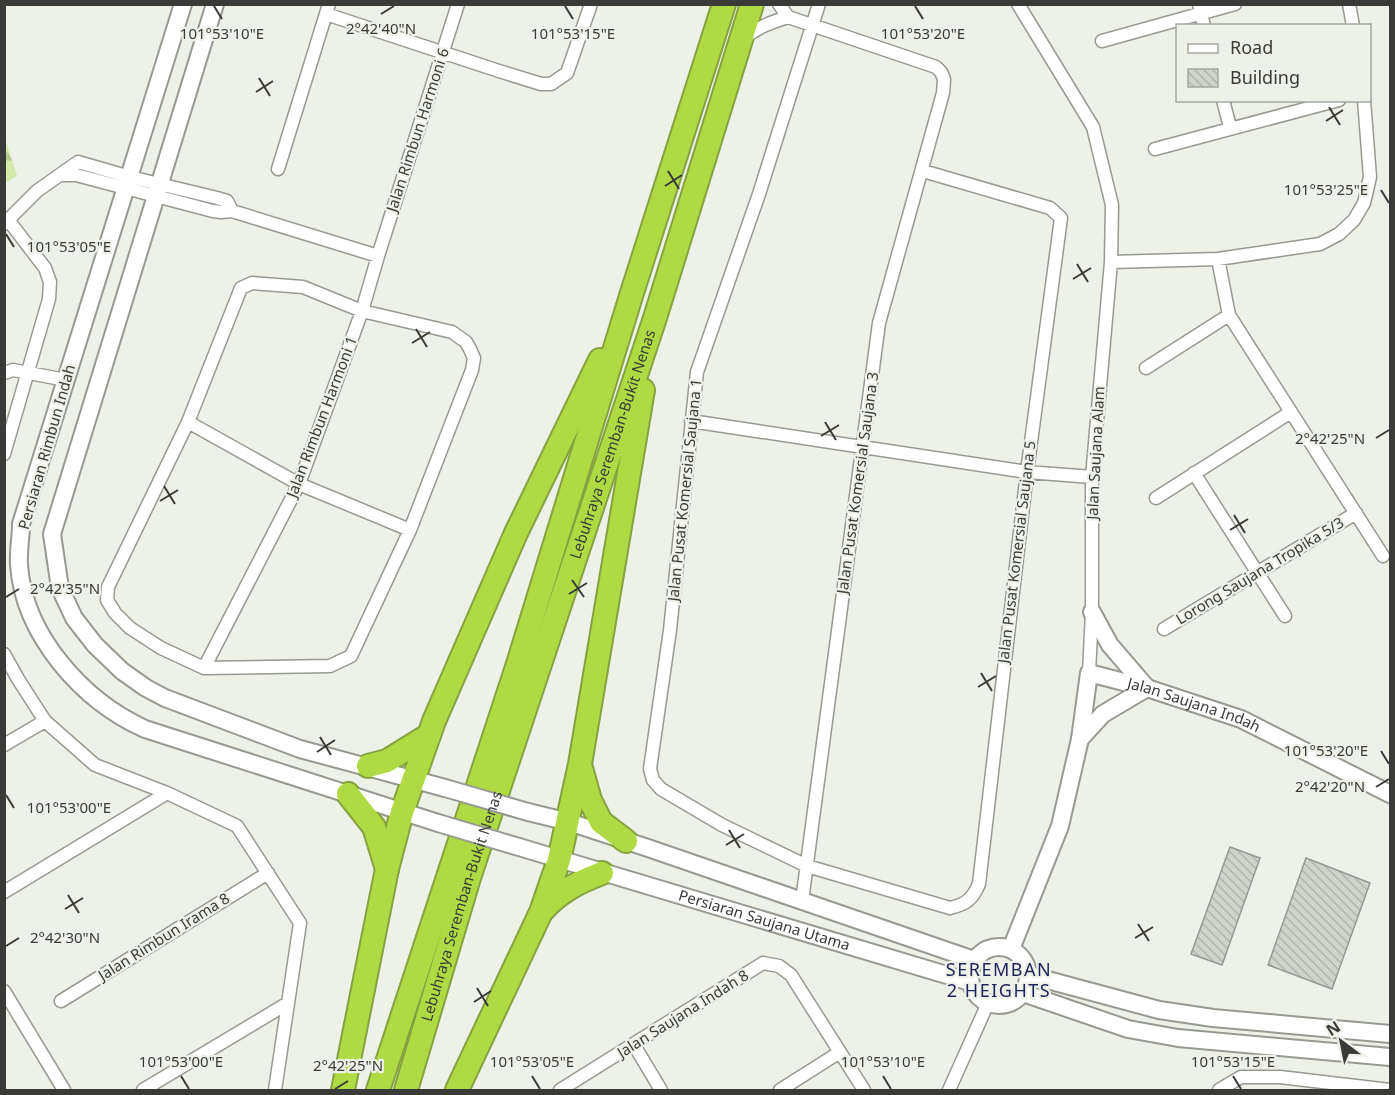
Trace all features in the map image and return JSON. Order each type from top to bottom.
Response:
[{"type":"highway","name":"Lebuhraya Seremban-Bukit Nenas","points":[[378,1090],[518,664],[724,4]]},
{"type":"highway","name":"Lebuhraya Seremban-Bukit Nenas","points":[[406,1090],[468,881],[655,318],[752,4]]},
{"type":"highway","points":[[343,1090],[387,869],[413,779],[429,735],[516,533],[631,296]]},
{"type":"highway","points":[[457,1090],[541,912],[569,822],[655,318]]},
{"type":"highway","points":[[368,766],[387,761],[429,735]]},
{"type":"highway","points":[[580,764],[590,800],[601,822],[626,842]]},
{"type":"highway","points":[[348,795],[374,827],[387,869]]},
{"type":"highway","points":[[541,912],[552,899],[573,885],[602,873]]},
{"type":"street","name":"Persiaran Rimbun Indah","points":[[183,4],[21,524],[19,565],[24,593],[35,622],[56,656],[76,680],[122,719],[145,729],[348,795],[519,847]]},
{"type":"street","name":"Persiaran Rimbun Indah","points":[[216,4],[52,534],[60,588],[74,618],[95,645],[122,671],[165,698],[300,749],[528,812]]},
{"type":"street","name":"Jalan Rimbun Harmoni 6","points":[[378,256],[458,4]]},
{"type":"street","points":[[278,169],[328,9],[442,53],[541,84],[551,84],[567,73],[591,4]]},
{"type":"street","points":[[779,4],[788,17]]},
{"type":"street","name":"Jalan Pusat Komersial Saujana 1","points":[[807,866],[722,825],[662,789],[653,780],[650,769],[670,630],[697,372],[759,194],[819,4]]},
{"type":"street","name":"Jalan Saujana Alam","points":[[1011,949],[1060,826],[1080,739],[1089,674],[1092,612],[1092,477],[1111,262],[1112,205],[1093,128],[1018,4]]},
{"type":"street","points":[[1102,41],[1235,4]]},
{"type":"street","points":[[1349,4],[1353,24]]},
{"type":"street","points":[[741,40],[770,22],[788,17],[812,25]]},
{"type":"street","name":"Jalan Pusat Komersial Saujana 3","points":[[802,901],[879,323],[923,171],[943,93],[944,79],[936,67],[812,25]]},
{"type":"street","points":[[1224,102],[1230,127]]},
{"type":"street","points":[[1155,148],[1332,102]]},
{"type":"street","points":[[1111,262],[1218,259],[1320,244],[1340,234],[1354,220],[1364,204],[1370,177],[1364,102]]},
{"type":"street","name":"Jalan Pusat Komersial Saujana 5","points":[[807,866],[950,908],[965,904],[974,897],[979,884],[1027,472],[1061,218],[1050,208],[923,171]]},
{"type":"street","points":[[4,454],[50,299],[50,282],[45,268],[7,222],[37,192],[61,175],[128,183],[227,201],[232,211],[378,256]]},
{"type":"street","name":"Jalan Rimbun Harmoni 1","points":[[204,668],[299,484],[362,311],[378,256]]},
{"type":"street","points":[[1218,259],[1229,315],[1383,556]]},
{"type":"street","points":[[252,283],[303,287],[362,311],[452,332],[466,342],[474,358],[472,370],[410,530],[351,656],[330,666],[204,668],[160,648],[130,628],[115,613],[106,600],[108,586],[188,422],[242,288],[252,283]]},
{"type":"street","points":[[1146,368],[1229,315]]},
{"type":"street","points":[[4,373],[13,370],[66,380]]},
{"type":"street","points":[[1156,498],[1291,412]]},
{"type":"street","points":[[691,421],[1027,472],[1092,477]]},
{"type":"street","points":[[188,422],[299,484],[410,530]]},
{"type":"street","points":[[1194,473],[1285,616]]},
{"type":"street","name":"Lorong Saujana Tropika 5/3","points":[[1164,629],[1356,513]]},
{"type":"street","points":[[1080,739],[1103,714],[1148,688],[1110,645],[1092,612]]},
{"type":"street","points":[[4,654],[18,680],[45,720],[95,765],[167,793],[237,826],[300,923],[275,1090]]},
{"type":"street","name":"Jalan Saujana Indah","points":[[1089,674],[1148,688],[1241,719],[1390,794]]},
{"type":"street","points":[[4,745],[45,720]]},
{"type":"street","points":[[4,892],[167,793]]},
{"type":"street","name":"Persiaran Saujana Utama","points":[[528,812],[569,822],[974,960]]},
{"type":"street","name":"Persiaran Saujana Utama","points":[[519,847],[970,982]]},
{"type":"street","name":"Jalan Rimbun Irama 8","points":[[61,1001],[268,873]]},
{"type":"street","points":[[997,946],[1011,949],[1023,959],[1029,975],[1023,993],[1007,1004],[988,1003],[980,998],[970,982],[974,960],[984,950],[997,946]]},
{"type":"street","name":"Jalan Saujana Indah 8","points":[[560,1090],[763,963],[778,966],[791,975],[840,1052]]},
{"type":"street","points":[[1029,975],[1159,1010],[1213,1018],[1390,1034]]},
{"type":"street","points":[[4,991],[63,1090]]},
{"type":"street","points":[[1023,993],[1128,1029],[1178,1038],[1390,1057]]},
{"type":"street","points":[[143,1090],[288,1003]]},
{"type":"street","points":[[949,1090],[988,1003]]},
{"type":"street","points":[[633,1046],[662,1090]]},
{"type":"street","points":[[780,1090],[840,1052],[864,1090]]},
{"type":"street","points":[[1219,1090],[1240,1077],[1280,1077],[1390,1090]]},
{"type":"green space","points":[[5,139],[17,176],[4,183]]},
{"type":"building","points":[[1230,847],[1260,858],[1222,965],[1191,954]]},
{"type":"building","points":[[1306,858],[1370,883],[1332,989],[1268,965]]},
{"type":"district","name":"SEREMBAN 2 HEIGHTS","points":[[999,980]]}]
